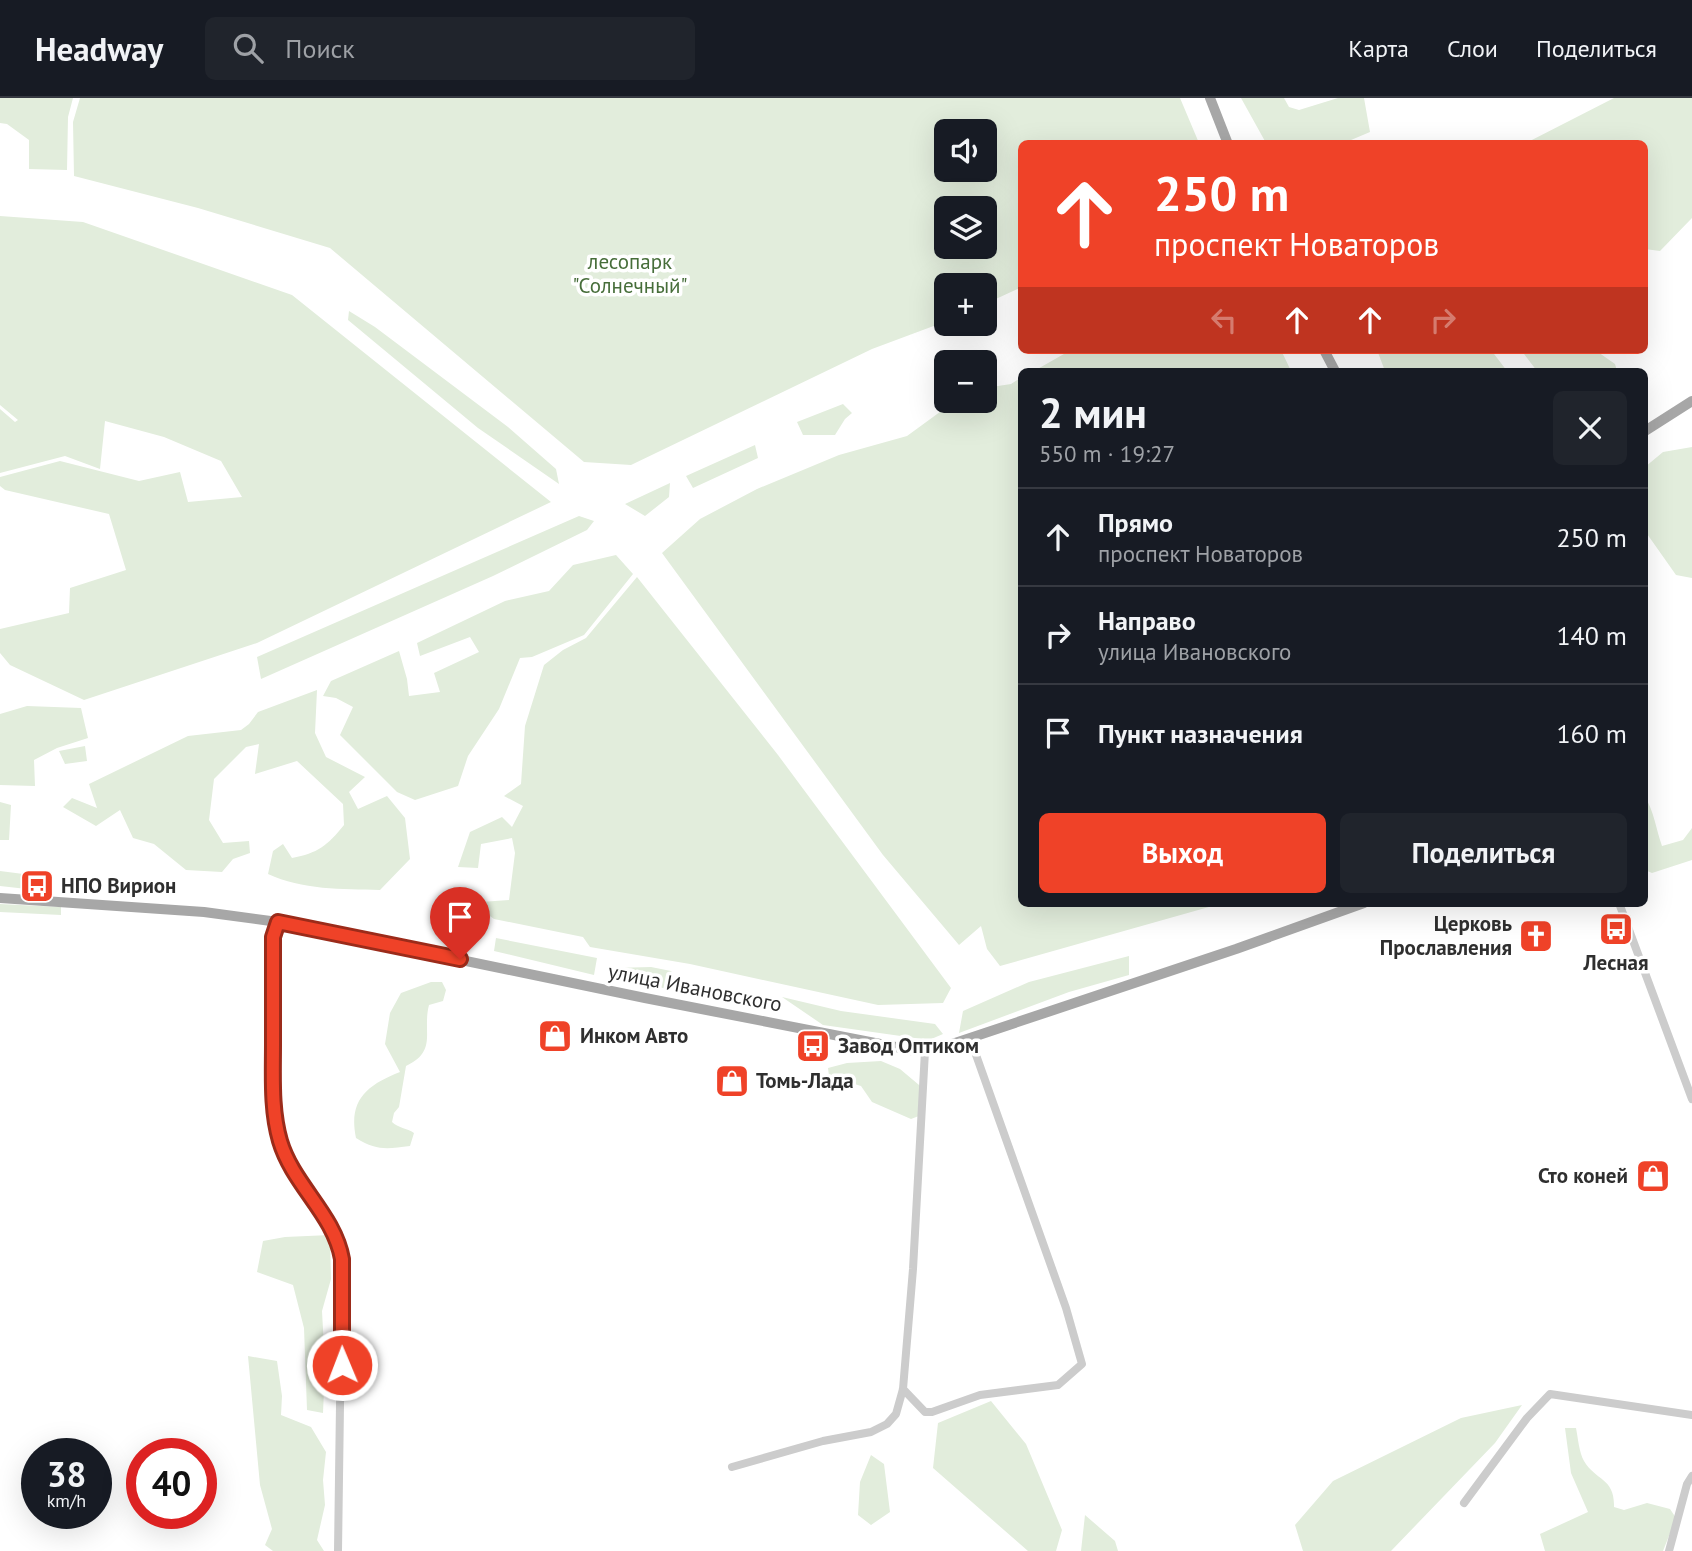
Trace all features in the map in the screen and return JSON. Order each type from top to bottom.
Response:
[{"type":"main road","points":[[1210,98],[1226,140]]},
{"type":"main road","points":[[1648,429],[1692,401]]},
{"type":"main road","name":"улица Ивановского","points":[[0,898],[204,912],[278,922],[894,1048],[925,1051],[1236,949],[1353,907]]},
{"type":"street","points":[[1620,907],[1692,1099]]},
{"type":"street","points":[[278,922],[273,937],[273,1082],[276,1120],[287,1159],[299,1182],[332,1229],[342,1259],[338,1551]]},
{"type":"street","points":[[903,1389],[925,1412],[932,1412],[980,1395],[1058,1385],[1082,1364],[1066,1308],[970,1038]]},
{"type":"street","points":[[732,1467],[823,1441],[871,1432],[887,1424],[896,1414],[903,1389],[913,1269],[925,1051]]},
{"type":"street","points":[[1464,1503],[1527,1418],[1550,1394],[1692,1415]]},
{"type":"street","points":[[1669,1551],[1687,1484],[1692,1476]]},
{"type":"green space","points":[[0,98],[73,98],[68,117],[67,170],[29,169],[29,140],[7,124],[0,123]]},
{"type":"green space","name":"лесопарк \"Солнечный\"","points":[[80,98],[1180,98],[1198,140],[1018,140],[1018,289],[997,298],[997,273],[934,273],[934,326],[872,349],[631,465],[584,462],[330,248],[198,208],[74,176],[73,122]]},
{"type":"green space","points":[[1241,98],[1284,98],[1289,107],[1299,110],[1338,98],[1364,98],[1370,132],[1351,140],[1264,140]]},
{"type":"green space","points":[[1614,98],[1692,98],[1692,218],[1660,251],[1648,249],[1648,140],[1532,140]]},
{"type":"green space","points":[[0,216],[83,222],[292,295],[551,502],[257,643],[84,700],[10,665],[0,653],[0,629],[69,613],[70,588],[126,570],[109,514],[5,490],[0,486],[0,477],[60,461],[139,481],[180,472],[188,502],[242,497],[221,461],[164,437],[105,421],[100,469],[65,456],[0,473],[0,409],[15,422],[18,420],[0,405]]},
{"type":"green space","points":[[349,311],[375,327],[508,427],[556,469],[559,484],[478,428],[348,320]]},
{"type":"green space","points":[[1064,354],[1283,354],[1290,368],[1039,368]]},
{"type":"green space","points":[[1379,354],[1494,354],[1505,368],[1384,368]]},
{"type":"green space","points":[[1524,354],[1601,354],[1615,364],[1616,368],[1535,368]]},
{"type":"green space","points":[[1018,380],[1018,907],[1209,907],[1000,966],[987,949],[981,926],[959,945],[883,855],[662,553],[700,519],[757,489],[839,455],[907,436],[939,413],[997,413],[997,386],[1011,384]]},
{"type":"green space","points":[[843,404],[852,413],[835,435],[803,435],[797,422]]},
{"type":"green space","points":[[755,445],[758,458],[693,488],[686,476]]},
{"type":"green space","points":[[1692,447],[1692,578],[1676,575],[1648,535],[1648,464],[1663,452]]},
{"type":"green space","points":[[670,483],[669,497],[645,516],[625,504]]},
{"type":"green space","points":[[579,516],[594,521],[587,530],[493,576],[261,679],[257,657]]},
{"type":"green space","points":[[616,555],[633,574],[584,635],[532,657],[520,658],[499,709],[468,756],[458,786],[415,800],[397,792],[340,735],[353,707],[336,698],[323,696],[331,681],[399,651],[409,696],[440,692],[434,673],[479,652],[470,637],[420,656],[417,643],[505,601],[549,591],[573,565]]},
{"type":"green space","points":[[637,577],[778,755],[951,988],[943,1003],[878,1005],[690,964],[590,947],[583,937],[494,919],[479,908],[466,906],[467,903],[509,900],[515,853],[512,838],[481,844],[478,868],[458,867],[470,832],[502,817],[512,827],[523,806],[504,796],[521,784],[525,726],[544,665],[563,650],[586,638]]},
{"type":"green space","points":[[317,690],[315,733],[326,757],[365,777],[349,792],[358,809],[387,796],[405,818],[410,859],[380,890],[308,886],[268,874],[273,851],[283,844],[292,858],[321,848],[332,838],[344,825],[343,804],[297,761],[255,774],[259,744],[246,747],[214,779],[209,820],[223,843],[249,841],[250,853],[233,859],[222,872],[186,870],[154,844],[133,838],[120,810],[96,826],[63,807],[72,798],[97,808],[89,784],[188,736],[241,730],[258,712]]},
{"type":"green space","points":[[27,706],[81,708],[88,738],[57,748],[34,760],[35,786],[0,785],[0,714]]},
{"type":"green space","points":[[85,746],[87,761],[65,764],[59,751]]},
{"type":"green space","points":[[0,802],[11,805],[9,840],[0,840]]},
{"type":"green space","points":[[1648,802],[1662,846],[1683,840],[1692,828],[1692,860],[1652,873],[1648,871]]},
{"type":"green space","points":[[0,871],[39,876],[45,891],[0,886]]},
{"type":"green space","points":[[0,904],[61,907],[61,915],[0,912]]},
{"type":"green space","points":[[496,938],[597,958],[594,975],[494,951]]},
{"type":"green space","points":[[1129,956],[1129,975],[1069,992],[959,1033],[963,1011],[1029,982]]},
{"type":"green space","points":[[651,967],[671,971],[685,992],[614,979],[613,968]]},
{"type":"green space","points":[[431,982],[442,982],[446,990],[443,1001],[429,1005],[425,1047],[416,1060],[406,1066],[399,1107],[392,1122],[414,1133],[410,1146],[388,1148],[370,1145],[356,1138],[355,1113],[369,1089],[400,1072],[385,1044],[390,1013],[401,993]]},
{"type":"green space","points":[[782,997],[841,1011],[935,1024],[943,1034],[929,1040],[823,1025]]},
{"type":"green space","points":[[881,1061],[900,1069],[925,1090],[924,1114],[911,1119],[872,1102],[861,1086],[829,1076],[828,1068],[847,1063]]},
{"type":"green space","points":[[330,1235],[331,1279],[322,1311],[325,1366],[323,1413],[307,1410],[304,1328],[293,1285],[257,1272],[263,1241]]},
{"type":"green space","points":[[248,1356],[277,1361],[282,1396],[281,1415],[311,1427],[326,1452],[323,1480],[325,1505],[317,1540],[324,1551],[273,1551],[265,1545],[272,1529],[260,1485]]},
{"type":"green space","points":[[991,1401],[1026,1444],[1062,1530],[1056,1551],[1028,1551],[933,1468],[938,1423]]},
{"type":"green space","points":[[1522,1405],[1495,1443],[1391,1551],[1303,1551],[1295,1525],[1333,1481],[1461,1418]]},
{"type":"green space","points":[[1565,1428],[1576,1428],[1584,1461],[1608,1485],[1614,1507],[1624,1510],[1647,1503],[1670,1509],[1676,1518],[1663,1551],[1545,1551],[1540,1534],[1588,1512],[1571,1473]]},
{"type":"green space","points":[[871,1455],[884,1464],[890,1512],[871,1525],[858,1515],[860,1482]]},
{"type":"green space","points":[[1085,1515],[1115,1541],[1118,1551],[1081,1551]]},
{"type":"place","name":"НПО Вирион","points":[[37,886]]},
{"type":"place","name":"Лесная","points":[[1616,929]]},
{"type":"place","name":"Церковь Прославления","points":[[1536,936]]},
{"type":"place","name":"Инком Авто","points":[[555,1036]]},
{"type":"place","name":"Завод Оптиком","points":[[813,1046]]},
{"type":"place","name":"Томь-Лада","points":[[732,1081]]},
{"type":"place","name":"Сто коней","points":[[1653,1176]]},
{"type":"route","points":[[342,1365],[342,1259],[339,1244],[287,1159],[276,1120],[273,1082],[273,937],[278,922],[460,959]]}]
